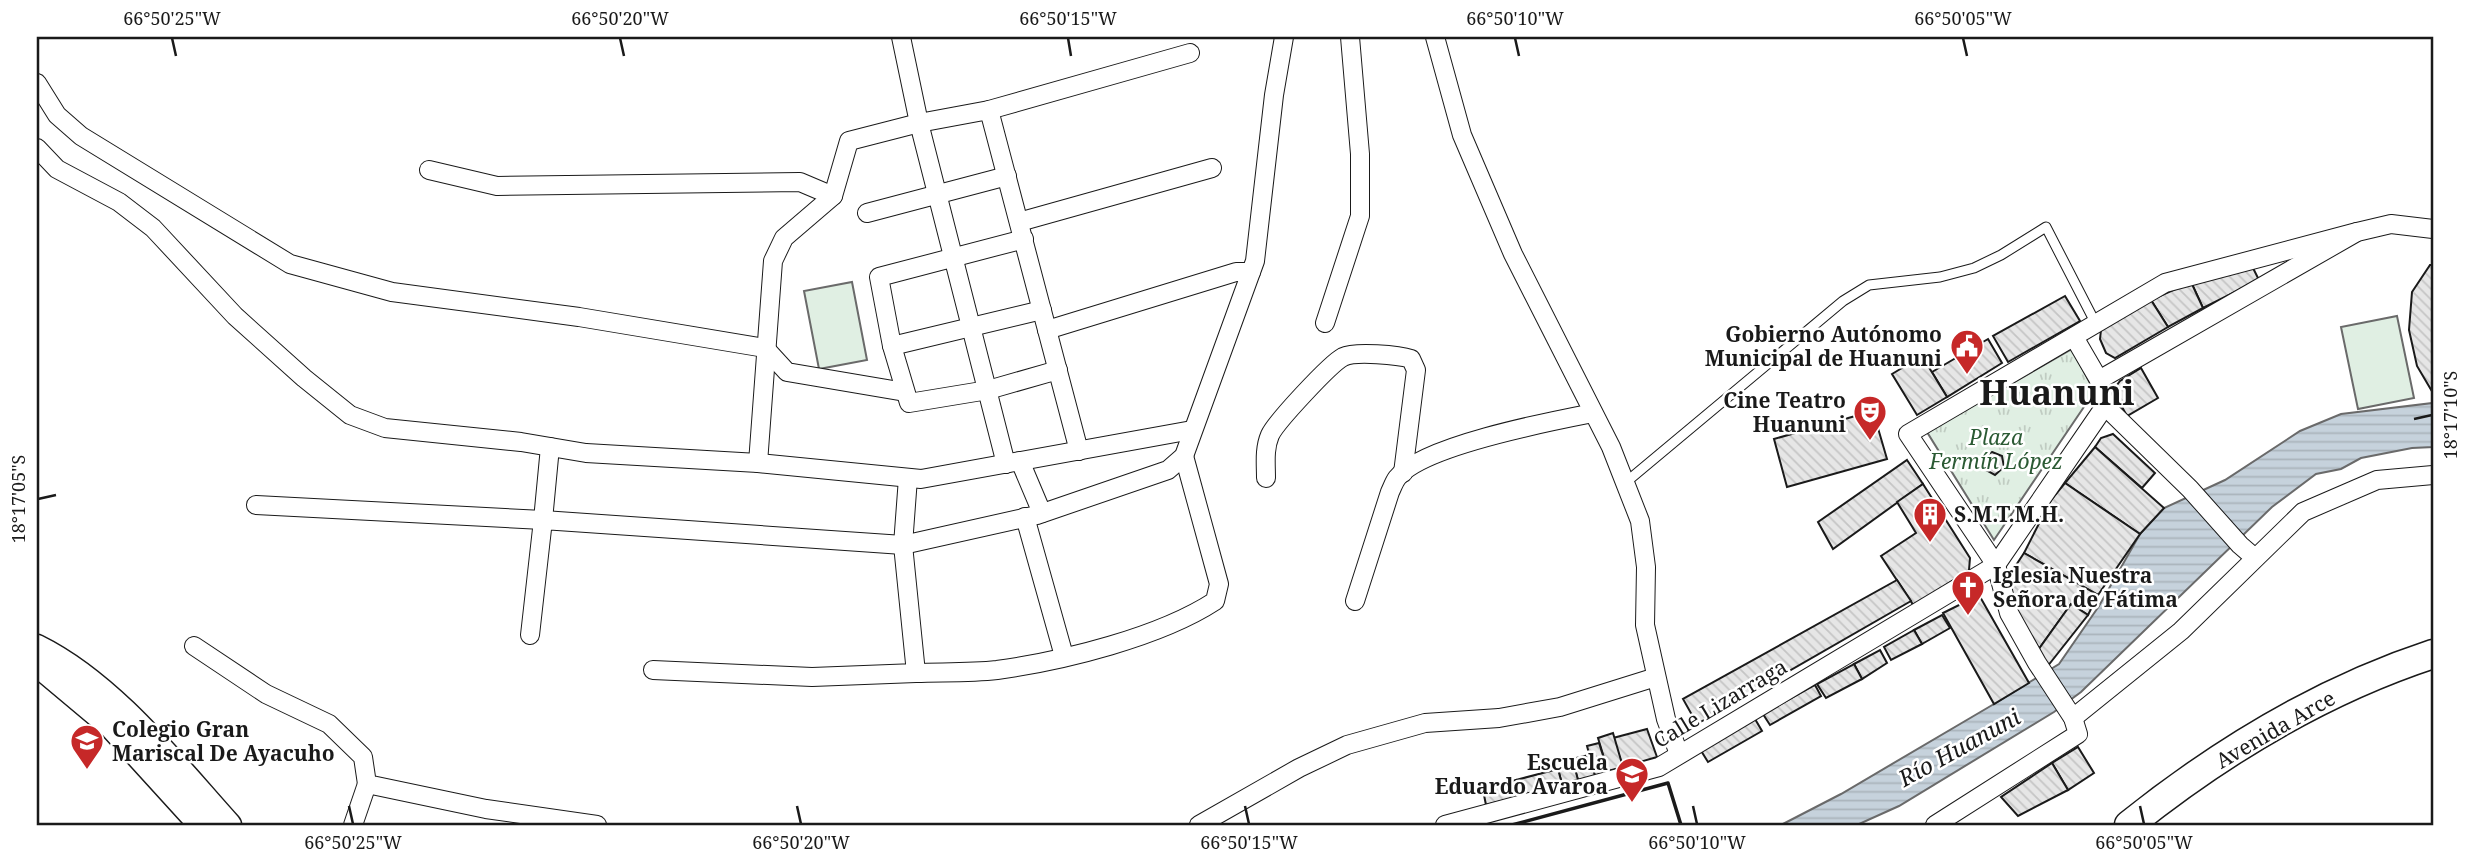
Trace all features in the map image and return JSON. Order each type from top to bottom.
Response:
[{"type":"main road","name":"Avenida Arce","points":[[2129,825],[2214,763],[2320,701],[2397,666],[2433,653]]},
{"type":"street","points":[[901,37],[919,123],[988,390],[1033,515],[1064,656]]},
{"type":"street","points":[[256,505],[543,520],[903,545],[1033,515],[1168,470],[1184,456],[1255,261],[1274,96],[1284,37]]},
{"type":"street","points":[[1325,323],[1360,216],[1360,154],[1350,37]]},
{"type":"street","points":[[1435,37],[1462,135],[1513,254],[1593,413],[1640,521],[1646,567],[1645,625],[1666,719],[1679,754]]},
{"type":"street","points":[[758,463],[773,261],[784,238],[833,196],[849,141],[919,123],[989,110],[1190,53]]},
{"type":"street","points":[[37,83],[57,115],[81,136],[290,264],[393,292],[579,317],[765,348],[787,372],[905,392]]},
{"type":"street","points":[[989,110],[1079,451]]},
{"type":"street","points":[[37,148],[57,169],[119,202],[153,228],[236,316],[304,378],[350,415],[385,428],[521,442],[586,453],[758,463],[921,479],[1192,430]]},
{"type":"street","points":[[1019,222],[1212,168]]},
{"type":"street","points":[[429,170],[497,186],[800,182],[833,196]]},
{"type":"street","points":[[867,213],[1007,176]]},
{"type":"street","points":[[1935,825],[2078,734],[2070,713],[2037,663],[2009,613],[1996,565],[1908,435],[2165,283],[2391,224],[2433,229]]},
{"type":"street","points":[[2099,380],[2357,232]]},
{"type":"street","points":[[1024,239],[878,277],[891,346],[909,403],[988,390],[1058,370]]},
{"type":"street","points":[[1047,330],[1236,272],[1251,272]]},
{"type":"street","points":[[891,346],[1042,310]]},
{"type":"street","points":[[2074,337],[2099,380],[2105,406],[2190,489],[2239,545],[2255,558]]},
{"type":"street","points":[[1266,478],[1265,453],[1271,434],[1326,369],[1345,355],[1400,355],[1412,359],[1416,370],[1403,473]]},
{"type":"street","points":[[1996,565],[2105,406]]},
{"type":"street","points":[[1355,601],[1390,492],[1398,476],[1419,461],[1454,447],[1528,425],[1593,413]]},
{"type":"street","points":[[530,635],[551,447]]},
{"type":"street","points":[[653,670],[812,677],[995,670],[1093,650],[1190,617],[1215,601],[1219,584],[1184,456]]},
{"type":"street","points":[[2070,713],[2181,631],[2303,512],[2377,480],[2433,475]]},
{"type":"street","points":[[908,478],[903,545],[916,673]]},
{"type":"street","name":"Calle Lizarraga","points":[[1445,825],[1659,767],[1996,565]]},
{"type":"street","points":[[194,646],[266,694],[329,724],[362,757],[367,785],[353,825]]},
{"type":"street","points":[[37,647],[54,655],[125,710],[229,825]]},
{"type":"street","points":[[37,664],[111,726],[201,825]]},
{"type":"street","points":[[1199,825],[1298,768],[1347,745],[1425,723],[1499,718],[1560,707],[1656,677]]},
{"type":"street","points":[[367,785],[486,809],[597,825]]},
{"type":"lane","points":[[1625,483],[1843,301],[1869,285],[1940,277],[1974,268],[2046,227],[2096,324]]},
{"type":"green space","points":[[852,282],[867,360],[819,369],[804,291]]},
{"type":"green space","points":[[2397,316],[2414,398],[2358,409],[2341,327]]},
{"type":"green space","name":"Plaza Fermín López","points":[[2072,349],[2091,385],[2090,398],[1994,540],[1927,432]]},
{"type":"water","name":"Río Huanuni","points":[[2433,403],[2433,447],[2412,448],[2361,458],[2341,469],[2316,474],[2272,507],[2081,692],[2054,712],[1899,806],[1857,825],[1781,825],[1841,794],[2059,664],[2099,606],[2140,534],[2164,508],[2225,480],[2300,431],[2341,414]]},
{"type":"building","points":[[2430,265],[2433,265],[2433,393],[2417,366],[2409,330],[2412,292]]},
{"type":"building","points":[[2252,266],[2259,280],[2203,308],[2191,282]]},
{"type":"building","points":[[2191,282],[2203,308],[2168,327],[2151,300]]},
{"type":"building","points":[[2065,296],[2080,321],[2008,362],[1993,336]]},
{"type":"building","points":[[2151,300],[2168,327],[2115,358],[2106,353],[2100,339],[2101,330]]},
{"type":"building","points":[[1988,339],[2002,363],[1947,397],[1932,372]]},
{"type":"building","points":[[1922,356],[1947,397],[1917,415],[1892,374]]},
{"type":"building","points":[[2141,368],[2158,398],[2127,416],[2114,389],[2120,381]]},
{"type":"building","points":[[1873,411],[1887,459],[1787,487],[1774,439]]},
{"type":"building","points":[[2113,434],[2155,473],[2142,488],[2095,447],[2101,438]]},
{"type":"building","points":[[2095,447],[2164,508],[2140,534],[2065,483]]},
{"type":"building","points":[[1992,452],[2002,456],[2004,467],[1995,475],[1984,469],[1983,458]]},
{"type":"building","points":[[1907,460],[1923,484],[1833,549],[1818,522]]},
{"type":"building","points":[[2065,483],[2140,534],[2098,595],[2024,553],[2051,500]]},
{"type":"building","name":"S.M.T.M.H.","points":[[1923,484],[1970,558],[1969,570],[1914,606],[1881,556],[1916,533],[1897,502]]},
{"type":"building","points":[[2024,553],[2098,595],[2088,615],[2071,604],[2036,653],[2016,619],[2005,582]]},
{"type":"building","points":[[1897,580],[1911,601],[1697,724],[1683,699]]},
{"type":"building","points":[[1979,595],[2029,683],[1994,704],[1943,613]]},
{"type":"building","points":[[2071,604],[2088,615],[2047,667],[2036,653]]},
{"type":"building","points":[[1942,615],[1950,628],[1922,644],[1914,630]]},
{"type":"building","points":[[1914,630],[1922,644],[1891,660],[1884,647]]},
{"type":"building","points":[[1880,650],[1887,663],[1862,679],[1854,664]]},
{"type":"building","points":[[1854,664],[1862,679],[1826,698],[1817,684]]},
{"type":"building","points":[[1815,685],[1821,696],[1770,725],[1763,714]]},
{"type":"building","points":[[1755,719],[1762,731],[1708,762],[1700,749]]},
{"type":"building","points":[[1647,729],[1657,757],[1623,767],[1613,738]]},
{"type":"building","points":[[1613,733],[1623,767],[1608,771],[1598,738]]},
{"type":"building","points":[[1599,743],[1608,771],[1595,776],[1587,746]]},
{"type":"building","points":[[2078,747],[2094,773],[2068,790],[2052,763]]},
{"type":"building","points":[[1589,755],[1595,776],[1578,780],[1572,759]]},
{"type":"building","points":[[2052,763],[2068,790],[2018,816],[2001,797]]},
{"type":"building","points":[[1574,765],[1578,780],[1562,784],[1558,769]]},
{"type":"building","points":[[1558,769],[1562,784],[1521,796],[1516,780]]},
{"type":"building","points":[[1516,780],[1521,796],[1486,805],[1483,790]]},
{"type":"wall","points":[[1512,825],[1668,783],[1681,825]]},
{"type":"place","name":"Gobierno Autónomo Municipal de Huanuni","points":[[1967,376]]},
{"type":"place","name":"Cine Teatro Huanuni","points":[[1870,442]]},
{"type":"place","name":"S.M.T.M.H.","points":[[1930,544]]},
{"type":"place","name":"Iglesia Nuestra Señora de Fátima","points":[[1968,617]]},
{"type":"place","name":"Colegio Gran Mariscal De Ayacuho","points":[[87,771]]},
{"type":"place","name":"Escuela Eduardo Avaroa","points":[[1632,804]]},
{"type":"district","name":"Huanuni","points":[[2057,391]]}]
